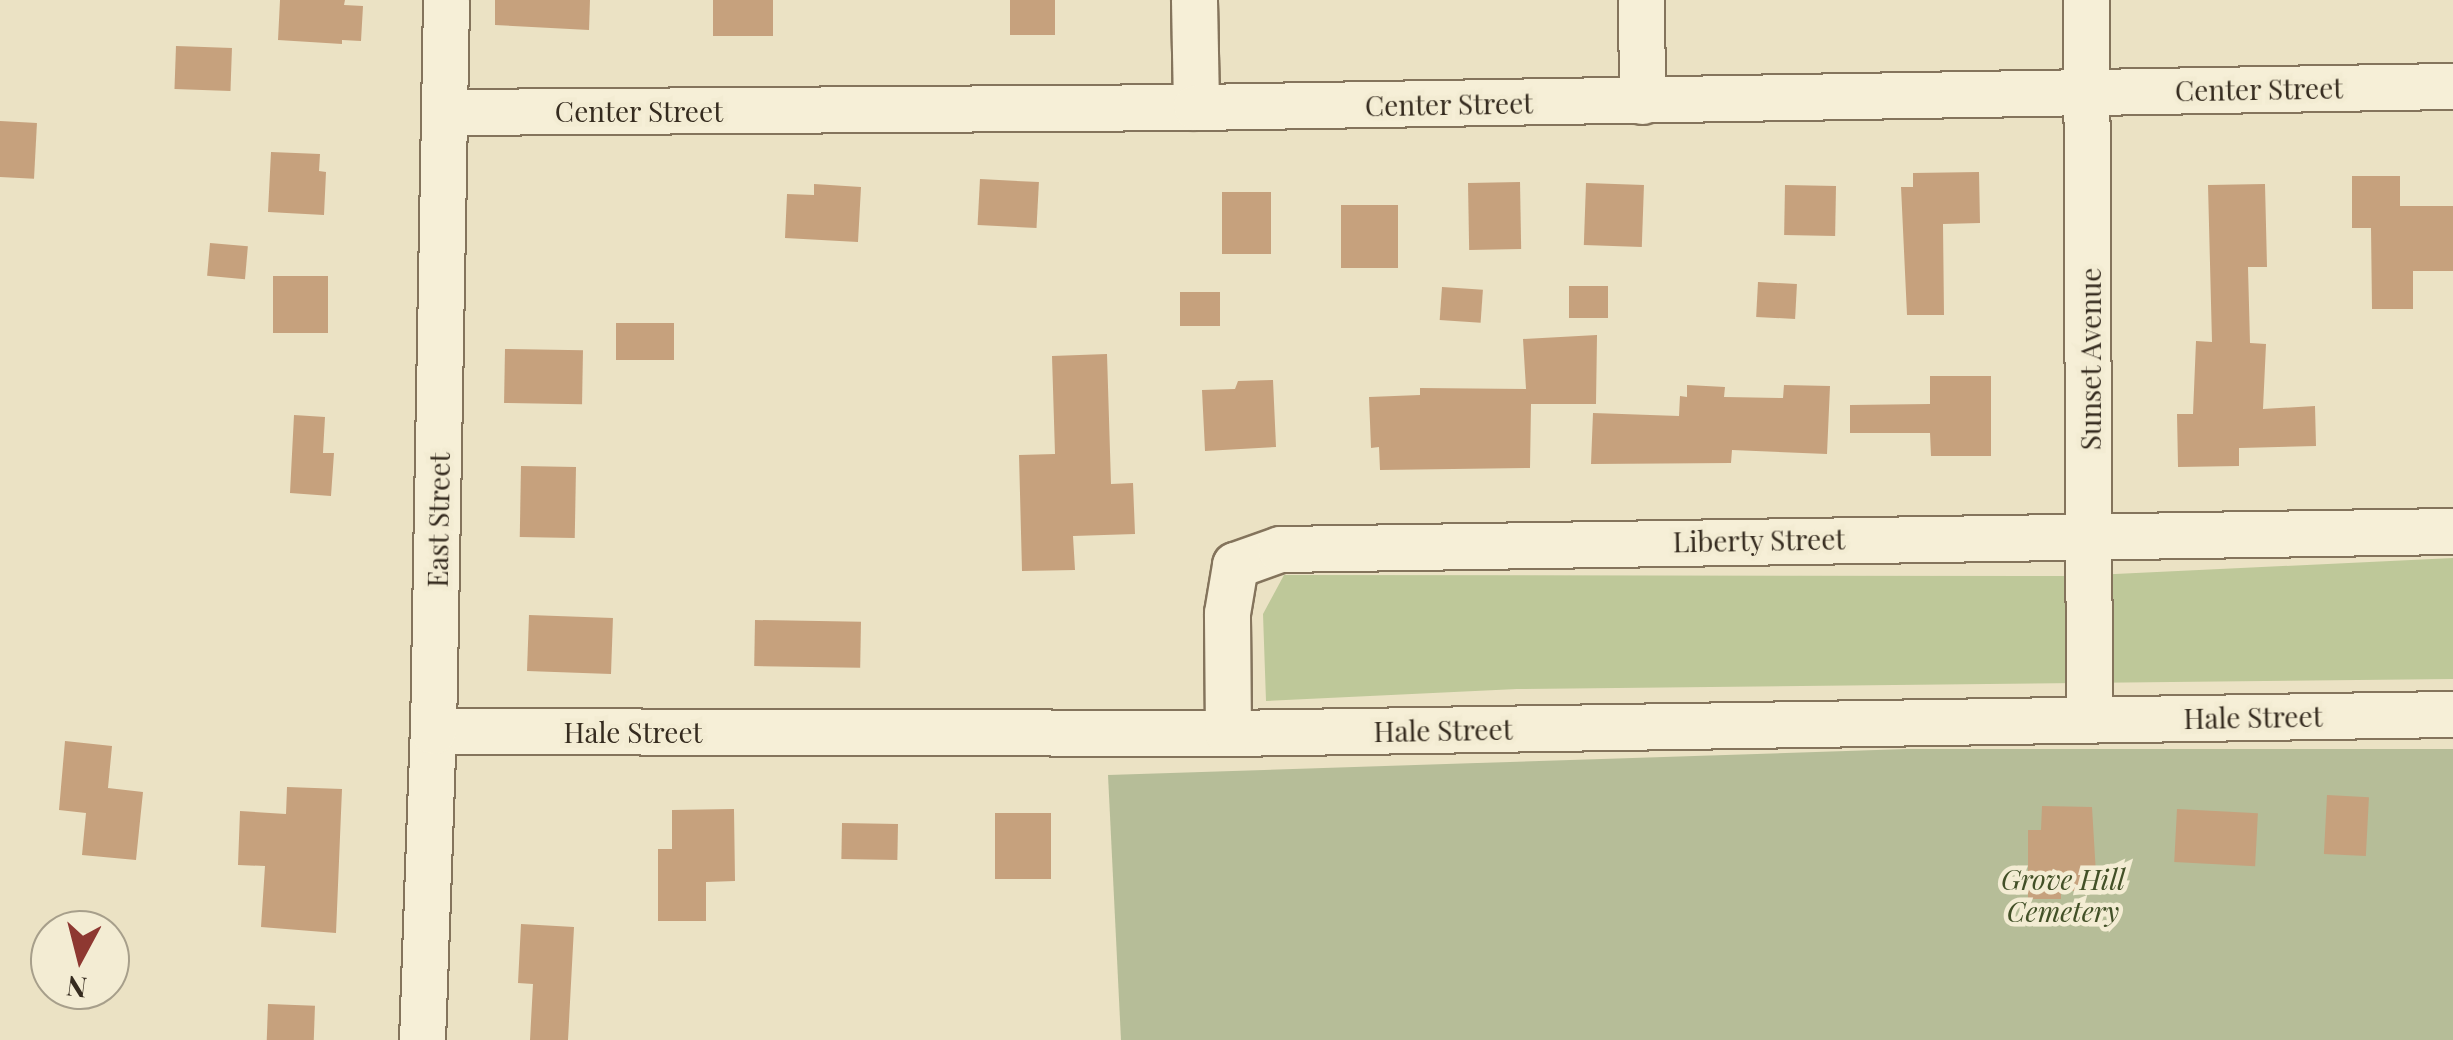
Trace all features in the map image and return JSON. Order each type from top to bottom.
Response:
[{"type":"street","name":"East Street","points":[[422,1040],[434,732],[446,0]]},
{"type":"street","points":[[1194,0],[1196,108]]},
{"type":"street","points":[[1641,0],[1642,101]]},
{"type":"street","name":"Sunset Avenue","points":[[2086,0],[2089,719]]},
{"type":"street","name":"Center Street","points":[[445,112],[1196,108],[2453,86]]},
{"type":"street","name":"Liberty Street","points":[[1228,732],[1226,613],[1235,565],[1280,549],[2453,530]]},
{"type":"street","name":"Hale Street","points":[[434,732],[1228,732],[2453,714]]},
{"type":"green space","points":[[2453,558],[2453,679],[1517,689],[1266,701],[1263,614],[1284,575],[2073,576]]},
{"type":"green space","name":"Grove Hill Cemetery","points":[[1907,749],[2453,749],[2453,1040],[1121,1040],[1108,775]]},
{"type":"building","points":[[280,0],[345,0],[344,5],[363,6],[361,41],[342,40],[342,44],[278,40]]},
{"type":"building","points":[[495,0],[590,0],[589,30],[495,25]]},
{"type":"building","points":[[713,0],[773,0],[773,36],[713,36]]},
{"type":"building","points":[[1010,0],[1055,0],[1055,35],[1010,35]]},
{"type":"building","points":[[176,46],[232,48],[230,91],[174,89]]},
{"type":"building","points":[[0,121],[37,123],[34,179],[0,177]]},
{"type":"building","points":[[271,152],[320,154],[319,171],[326,172],[324,215],[268,212]]},
{"type":"building","points":[[1979,172],[1980,223],[1943,224],[1944,315],[1907,315],[1901,187],[1913,187],[1913,173]]},
{"type":"building","points":[[2352,176],[2400,176],[2400,206],[2453,206],[2453,271],[2413,271],[2413,309],[2372,309],[2371,228],[2352,228]]},
{"type":"building","points":[[980,179],[1039,182],[1037,228],[978,225]]},
{"type":"building","points":[[1520,182],[1521,249],[1469,250],[1468,183]]},
{"type":"building","points":[[1586,183],[1644,185],[1642,247],[1584,245]]},
{"type":"building","points":[[814,184],[861,187],[858,242],[785,238],[787,194],[814,195]]},
{"type":"building","points":[[2265,184],[2267,267],[2248,267],[2250,343],[2266,344],[2263,409],[2315,406],[2316,446],[2239,448],[2239,466],[2178,467],[2177,414],[2193,414],[2196,341],[2212,342],[2208,185]]},
{"type":"building","points":[[1785,185],[1836,186],[1835,236],[1784,235]]},
{"type":"building","points":[[1222,192],[1271,192],[1271,254],[1222,254]]},
{"type":"building","points":[[1341,205],[1398,205],[1398,268],[1341,268]]},
{"type":"building","points":[[210,243],[248,246],[245,279],[207,276]]},
{"type":"building","points":[[273,276],[328,276],[328,333],[273,333]]},
{"type":"building","points":[[1758,282],[1797,284],[1795,319],[1756,317]]},
{"type":"building","points":[[1569,286],[1608,286],[1608,318],[1569,318]]},
{"type":"building","points":[[1442,287],[1483,290],[1481,323],[1440,320]]},
{"type":"building","points":[[1180,292],[1220,292],[1220,326],[1180,326]]},
{"type":"building","points":[[616,323],[674,323],[674,360],[616,360]]},
{"type":"building","points":[[1597,335],[1596,404],[1531,404],[1530,468],[1380,470],[1379,447],[1371,448],[1369,397],[1420,395],[1420,388],[1526,389],[1523,339]]},
{"type":"building","points":[[505,349],[583,350],[582,404],[504,403]]},
{"type":"building","points":[[1107,354],[1111,484],[1133,483],[1135,534],[1073,536],[1075,570],[1022,571],[1019,455],[1055,454],[1052,356]]},
{"type":"building","points":[[1930,376],[1991,376],[1991,456],[1931,456],[1930,433],[1850,433],[1850,405],[1930,404]]},
{"type":"building","points":[[1273,380],[1276,447],[1205,451],[1202,390],[1235,389],[1238,381]]},
{"type":"building","points":[[1687,385],[1725,387],[1724,397],[1783,398],[1784,385],[1830,386],[1827,454],[1732,450],[1731,463],[1591,464],[1593,413],[1679,416],[1680,396],[1687,397]]},
{"type":"building","points":[[294,415],[325,417],[323,453],[334,453],[331,496],[290,493]]},
{"type":"building","points":[[521,466],[576,467],[575,538],[520,537]]},
{"type":"building","points":[[529,615],[613,618],[611,674],[527,671]]},
{"type":"building","points":[[755,620],[861,622],[860,668],[754,666]]},
{"type":"building","points":[[65,741],[112,746],[108,788],[143,792],[136,860],[82,855],[86,813],[59,810]]},
{"type":"building","points":[[287,787],[342,789],[336,933],[261,927],[265,866],[238,865],[240,811],[286,814]]},
{"type":"building","points":[[2327,795],[2369,797],[2366,856],[2324,854]]},
{"type":"building","points":[[2042,806],[2092,807],[2097,891],[2061,891],[2061,899],[2028,899],[2028,830],[2041,830]]},
{"type":"building","points":[[734,809],[735,881],[706,882],[706,921],[658,921],[658,849],[672,849],[672,810]]},
{"type":"building","points":[[2177,809],[2258,813],[2255,866],[2174,862]]},
{"type":"building","points":[[995,813],[1051,813],[1051,879],[995,879]]},
{"type":"building","points":[[842,823],[898,824],[897,860],[841,859]]},
{"type":"building","points":[[521,924],[574,927],[568,1040],[530,1040],[533,984],[518,983]]},
{"type":"building","points":[[268,1004],[315,1006],[314,1040],[267,1040]]}]
